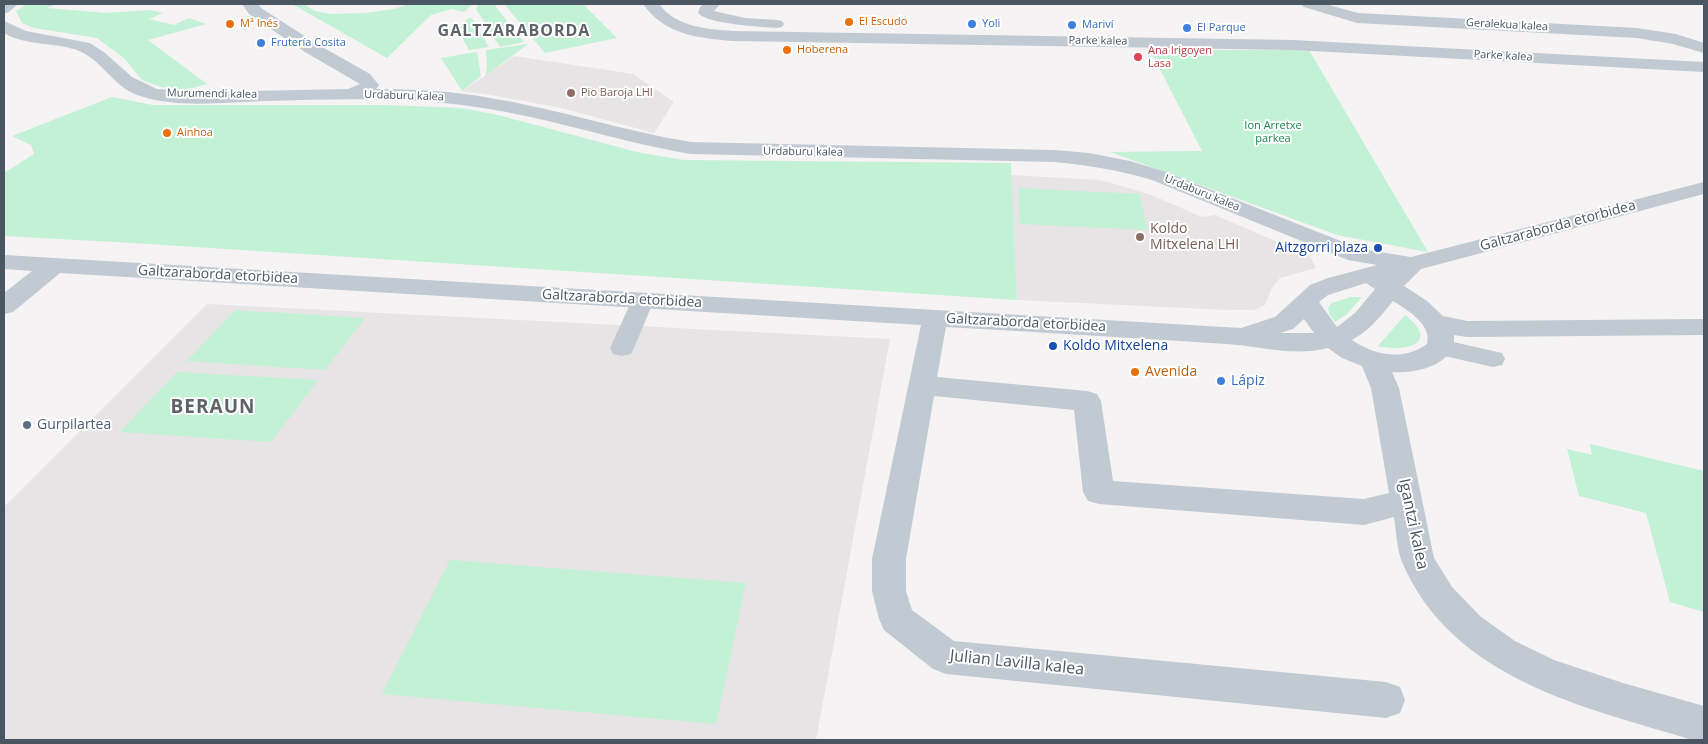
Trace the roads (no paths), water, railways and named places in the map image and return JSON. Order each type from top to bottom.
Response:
[{"type":"street","points":[[4,9],[10,4]]},
{"type":"street","name":"Urdaburu kalea","points":[[250,4],[255,11],[311,48],[364,78],[370,85],[363,90],[350,94]]},
{"type":"street","name":"Parke kalea","points":[[651,4],[655,10],[673,24],[686,29],[724,35],[1283,44],[1704,67]]},
{"type":"street","name":"Geralekua kalea","points":[[1309,4],[1357,18],[1637,33],[1676,39],[1704,48]]},
{"type":"street","name":"Murumendi kalea","points":[[4,26],[26,36],[84,47],[97,54],[127,84],[145,91],[206,96],[350,94]]},
{"type":"street","name":"Urdaburu kalea","points":[[350,94],[412,96],[488,103],[578,121],[664,144],[690,148],[1054,156],[1089,159],[1123,165],[1159,176],[1371,272],[1412,264]]},
{"type":"street","name":"Galtzaraborda etorbidea","points":[[1240,336],[1284,324],[1319,290],[1371,272],[1412,264],[1704,188]]},
{"type":"street","name":"Galtzaraborda etorbidea","points":[[4,262],[1240,336],[1286,343],[1316,343],[1332,339],[1347,333],[1362,321],[1371,272]]},
{"type":"street","points":[[4,306],[54,265]]},
{"type":"street","points":[[1306,301],[1314,316],[1332,339],[1351,352],[1373,360],[1406,364],[1422,361],[1440,347],[1440,331],[1434,322],[1416,306],[1371,272]]},
{"type":"street","name":"Julian Lavilla kalea","points":[[935,318],[889,559],[889,591],[897,619],[946,657],[1386,700]]},
{"type":"street","points":[[1434,322],[1467,329],[1703,328]]},
{"type":"street","name":"Igantzi kalea","points":[[1373,360],[1386,388],[1418,560],[1426,580],[1444,606],[1479,638],[1513,660],[1558,680],[1704,725]]},
{"type":"street","points":[[922,385],[1088,401],[1100,492],[1364,512],[1408,501]]},
{"type":"lane","points":[[713,4],[704,10],[705,13],[745,22],[777,24]]},
{"type":"lane","points":[[622,348],[643,300]]},
{"type":"lane","points":[[1440,347],[1493,359]]},
{"type":"place","name":"El Escudo","points":[[849,22]]},
{"type":"place","name":"Mª Inés","points":[[230,24]]},
{"type":"place","name":"Yoli","points":[[972,24]]},
{"type":"place","name":"Mariví","points":[[1072,25]]},
{"type":"place","name":"El Parque","points":[[1187,28]]},
{"type":"place","name":"Frutería Cosita","points":[[261,43]]},
{"type":"place","name":"Hoberena","points":[[787,50]]},
{"type":"place","name":"Ana Irigoyen Lasa","points":[[1138,57]]},
{"type":"place","name":"Pio Baroja LHI","points":[[571,93]]},
{"type":"place","name":"Ainhoa","points":[[167,133]]},
{"type":"place","name":"Koldo Mitxelena LHI","points":[[1140,237]]},
{"type":"place","name":"Aitzgorri plaza","points":[[1378,248]]},
{"type":"place","name":"Koldo Mitxelena","points":[[1053,346]]},
{"type":"place","name":"Avenida","points":[[1135,372]]},
{"type":"place","name":"Lápiz","points":[[1221,381]]},
{"type":"place","name":"Gurpilartea","points":[[27,425]]},
{"type":"district","name":"GALTZARABORDA","points":[[514,31]]},
{"type":"district","name":"BERAUN","points":[[213,408]]},
{"type":"park label","name":"Ion Arretxe parkea","points":[[1273,132]]}]
